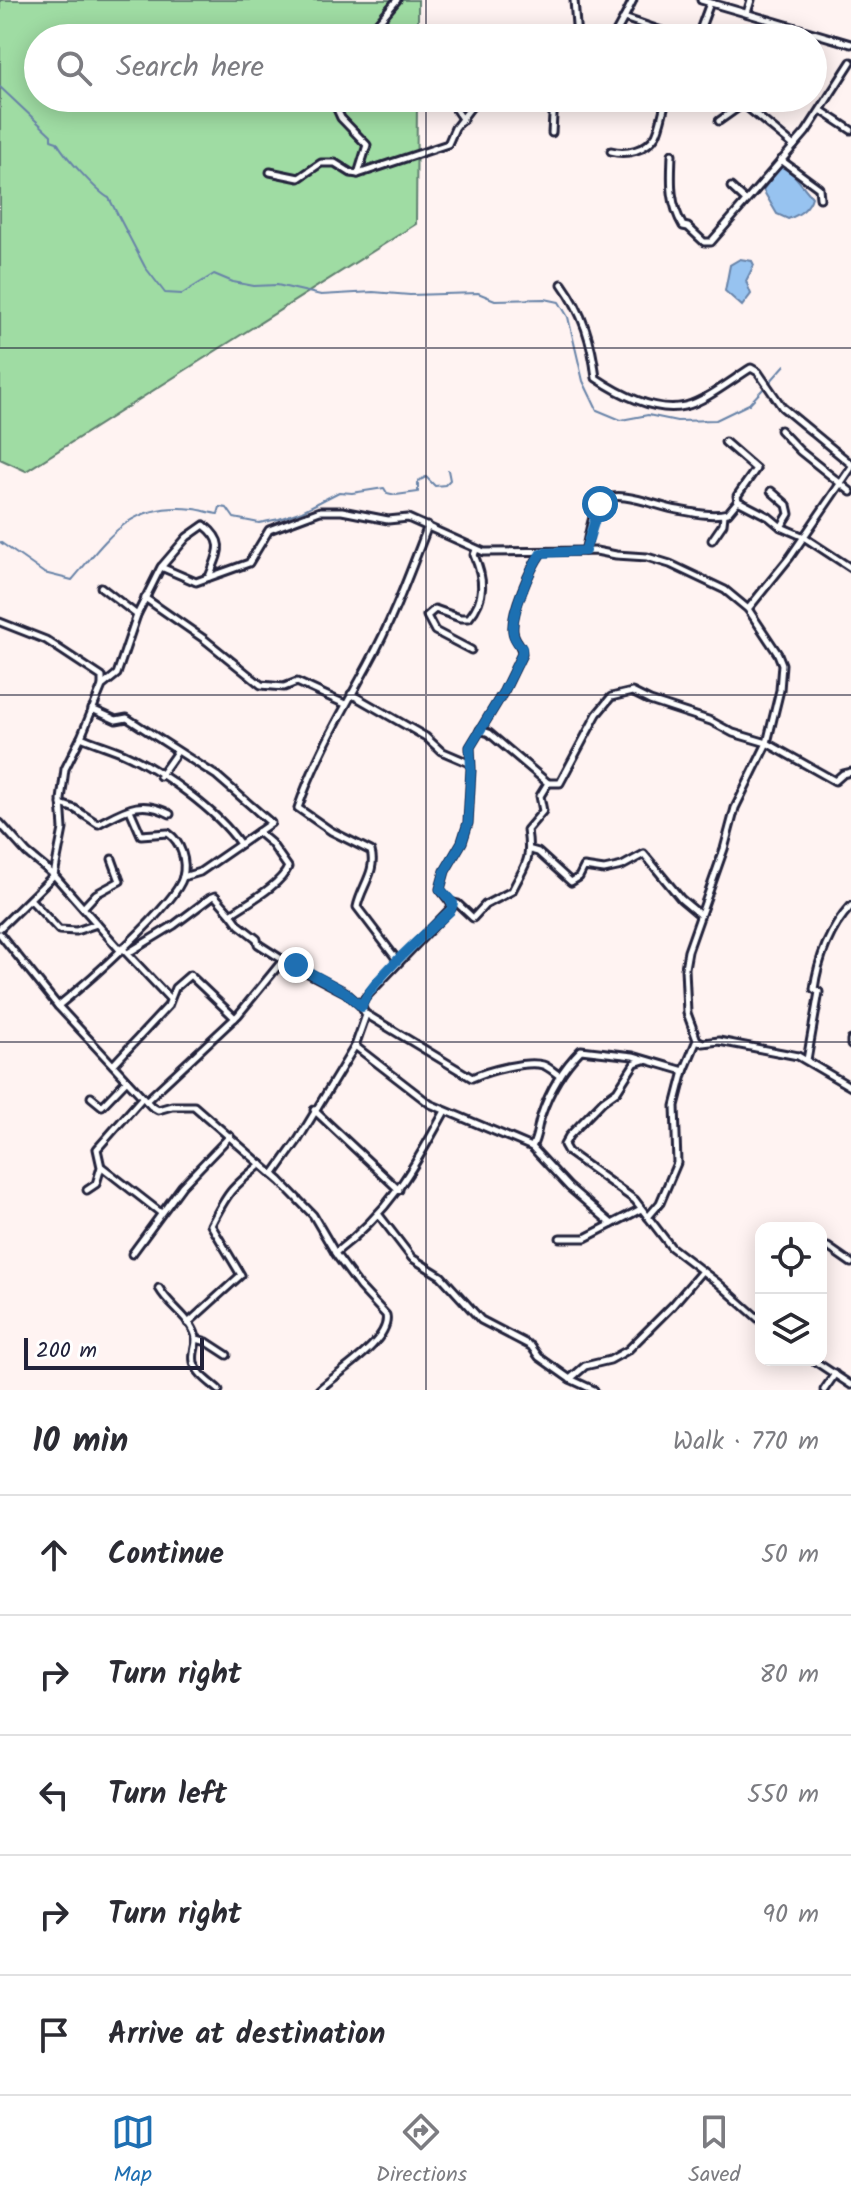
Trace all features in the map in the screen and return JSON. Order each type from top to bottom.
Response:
[{"type":"street","points":[[377,24],[397,0]]},
{"type":"street","points":[[574,0],[576,24]]},
{"type":"street","points":[[621,24],[633,0]]},
{"type":"street","points":[[701,0],[779,24]]},
{"type":"street","points":[[747,13],[751,0]]},
{"type":"street","points":[[702,24],[710,3]]},
{"type":"street","points":[[624,18],[641,24]]},
{"type":"street","points":[[827,38],[851,44]]},
{"type":"street","points":[[827,102],[851,62]]},
{"type":"street","points":[[844,71],[851,76]]},
{"type":"street","points":[[338,112],[367,145],[358,174]]},
{"type":"street","points":[[458,112],[463,120]]},
{"type":"street","points":[[270,172],[299,178],[312,167],[328,162],[358,174],[448,144],[455,128],[468,112]]},
{"type":"street","points":[[552,133],[553,112]]},
{"type":"street","points":[[611,151],[626,155],[639,150],[653,138],[662,112]]},
{"type":"street","points":[[719,121],[732,112]]},
{"type":"street","points":[[753,112],[794,146]]},
{"type":"street","points":[[672,154],[671,198],[674,211],[683,226],[704,242],[711,242],[821,112]]},
{"type":"street","points":[[824,112],[851,130]]},
{"type":"street","points":[[781,160],[819,188],[820,198]]},
{"type":"street","points":[[731,187],[746,201]]},
{"type":"street","points":[[562,284],[577,305],[583,321],[593,352],[596,378],[618,393],[668,408],[688,406],[751,368],[755,369],[782,407],[851,466],[790,557],[748,609]]},
{"type":"street","points":[[780,430],[800,451],[851,492]]},
{"type":"street","points":[[712,540],[723,524],[724,515],[738,501],[737,496],[756,469],[725,442]]},
{"type":"street","points":[[771,491],[787,505],[789,514],[781,527]]},
{"type":"street","points":[[585,551],[600,504],[608,498],[634,498],[677,510],[724,515]]},
{"type":"street","points":[[738,501],[802,536],[851,568]]},
{"type":"street","points":[[161,567],[196,582],[249,563],[269,530],[320,511],[342,511],[388,520],[408,518],[476,550],[494,553],[585,551],[647,557],[670,564],[725,590],[748,609],[763,628],[782,664],[780,690],[767,743],[735,808],[724,849],[699,914],[685,968],[687,1013],[697,1040],[684,1071],[675,1106],[677,1163],[660,1203],[648,1217]]},
{"type":"street","points":[[102,686],[117,674],[137,615],[161,567],[187,537],[204,525],[216,534],[220,545],[209,577]]},
{"type":"street","points":[[398,961],[357,907],[370,876],[373,853],[331,831],[298,808],[329,732],[393,614],[428,526]]},
{"type":"street","points":[[471,650],[435,631],[427,616],[435,609],[469,618],[476,610],[480,604],[483,580],[474,555],[476,550]]},
{"type":"street","points":[[541,553],[528,574],[514,620],[513,633],[522,654],[470,747],[468,823],[462,842],[445,871],[440,889],[473,918],[485,905],[512,891],[527,864],[531,850],[527,830],[543,811],[540,796],[548,783]]},
{"type":"street","points":[[101,587],[137,615]]},
{"type":"street","points":[[145,598],[204,639],[261,685],[284,687],[297,682],[345,704]]},
{"type":"street","points":[[0,622],[46,640],[102,677],[102,686],[65,769],[61,804],[63,829],[54,875],[0,928]]},
{"type":"street","points":[[480,730],[498,740],[548,783],[560,783],[597,714],[611,697],[632,692],[711,721],[733,733],[767,743],[835,781],[851,772]]},
{"type":"street","points":[[351,694],[426,737],[438,749],[470,764]]},
{"type":"street","points":[[92,709],[116,720],[127,718],[217,776],[271,823],[200,872],[183,877]]},
{"type":"street","points":[[81,737],[124,753],[202,804],[240,844]]},
{"type":"street","points":[[160,776],[177,752]]},
{"type":"street","points":[[61,804],[98,824],[142,805],[154,806],[170,814]]},
{"type":"street","points":[[58,1006],[90,980],[164,905],[183,877],[184,860],[175,838],[168,833],[141,835],[130,810]]},
{"type":"street","points":[[0,823],[27,853],[54,875],[170,999]]},
{"type":"street","points":[[231,914],[287,871],[288,867],[280,854],[258,832]]},
{"type":"street","points":[[531,850],[538,852],[571,882],[579,877],[584,867],[615,868],[644,854],[681,899],[699,914]]},
{"type":"street","points":[[83,908],[96,894],[120,881],[112,859]]},
{"type":"street","points":[[128,953],[215,896],[239,925],[257,939],[258,944],[345,992],[364,1010],[472,1078],[489,1070],[527,1064],[543,1065],[560,1076]]},
{"type":"street","points":[[30,899],[59,930],[76,931],[97,924]]},
{"type":"street","points":[[273,1175],[355,1046],[365,998],[451,910],[453,903]]},
{"type":"street","points":[[807,1060],[819,992],[814,989],[816,976],[835,925],[851,906]]},
{"type":"street","points":[[0,934],[58,1006],[144,1099],[158,1110],[172,1106],[194,1106],[273,1175],[313,1215],[335,1253],[386,1315],[387,1321],[364,1355],[319,1390]]},
{"type":"street","points":[[87,1190],[96,1184],[101,1167],[97,1149],[144,1099],[235,1018],[283,960]]},
{"type":"street","points":[[113,1065],[168,1006],[175,988],[190,975],[235,1018]]},
{"type":"street","points":[[697,1040],[703,1043],[735,1043],[807,1060],[851,1087]]},
{"type":"street","points":[[355,1046],[445,1111],[532,1147],[569,1187],[612,1224]]},
{"type":"street","points":[[532,1147],[539,1134],[539,1119],[560,1076],[581,1050],[633,1056],[684,1071]]},
{"type":"street","points":[[644,1060],[635,1063],[617,1091],[603,1101],[564,1145],[568,1152],[635,1200],[671,1247],[755,1316]]},
{"type":"street","points":[[91,1097],[102,1106],[127,1080]]},
{"type":"street","points":[[314,1110],[399,1190]]},
{"type":"street","points":[[335,1253],[379,1215],[399,1190],[445,1111]]},
{"type":"street","points":[[132,1254],[161,1213],[230,1136]]},
{"type":"street","points":[[188,1323],[241,1275],[211,1225],[235,1184],[261,1164]]},
{"type":"street","points":[[101,1167],[161,1213]]},
{"type":"street","points":[[560,1238],[585,1238],[641,1209]]},
{"type":"street","points":[[379,1215],[412,1258],[441,1276],[481,1320],[531,1346],[539,1357],[570,1379],[594,1390]]},
{"type":"street","points":[[828,1247],[851,1263]]},
{"type":"street","points":[[570,1379],[585,1366],[610,1360],[628,1350],[702,1271]]},
{"type":"street","points":[[159,1288],[167,1303],[188,1323],[197,1339],[193,1358],[195,1366],[219,1390]]},
{"type":"street","points":[[197,1339],[227,1355]]},
{"type":"street","points":[[822,1366],[851,1385]]},
{"type":"street","points":[[824,1390],[835,1374]]},
{"type":"green space","points":[[0,0],[418,0],[418,24],[24,24],[24,112],[417,112],[416,224],[26,471],[0,459]]},
{"type":"water","points":[[779,167],[789,169],[812,197],[803,211],[788,219],[777,214],[763,190]]},
{"type":"water","points":[[740,259],[752,261],[754,265],[746,281],[751,294],[742,306],[725,291],[730,265]]},
{"type":"waterway","points":[[0,87],[24,110]]},
{"type":"waterway","points":[[27,112],[51,135],[51,140],[57,142],[81,173],[109,198],[145,267],[165,293],[182,294],[214,274],[233,282],[254,286],[277,285],[321,295],[478,293],[495,300],[545,299],[559,302],[568,317],[583,381],[597,410],[621,420],[648,415],[677,421],[716,420],[749,404],[764,388]]},
{"type":"waterway","points":[[769,383],[785,365]]},
{"type":"waterway","points":[[0,542],[44,573],[72,580],[122,526],[153,511],[194,509],[218,514],[220,507],[227,508],[234,518],[259,523],[302,511],[339,492],[384,488],[387,493],[396,495],[418,492],[418,481],[426,477],[435,486],[445,485],[450,480],[448,470]]},
{"type":"route","points":[[296,965],[345,992],[362,1007],[365,998],[385,974],[451,910],[453,903],[440,889],[445,871],[462,842],[470,814],[470,747],[522,654],[513,627],[528,574],[541,553],[585,551],[600,504]]}]
